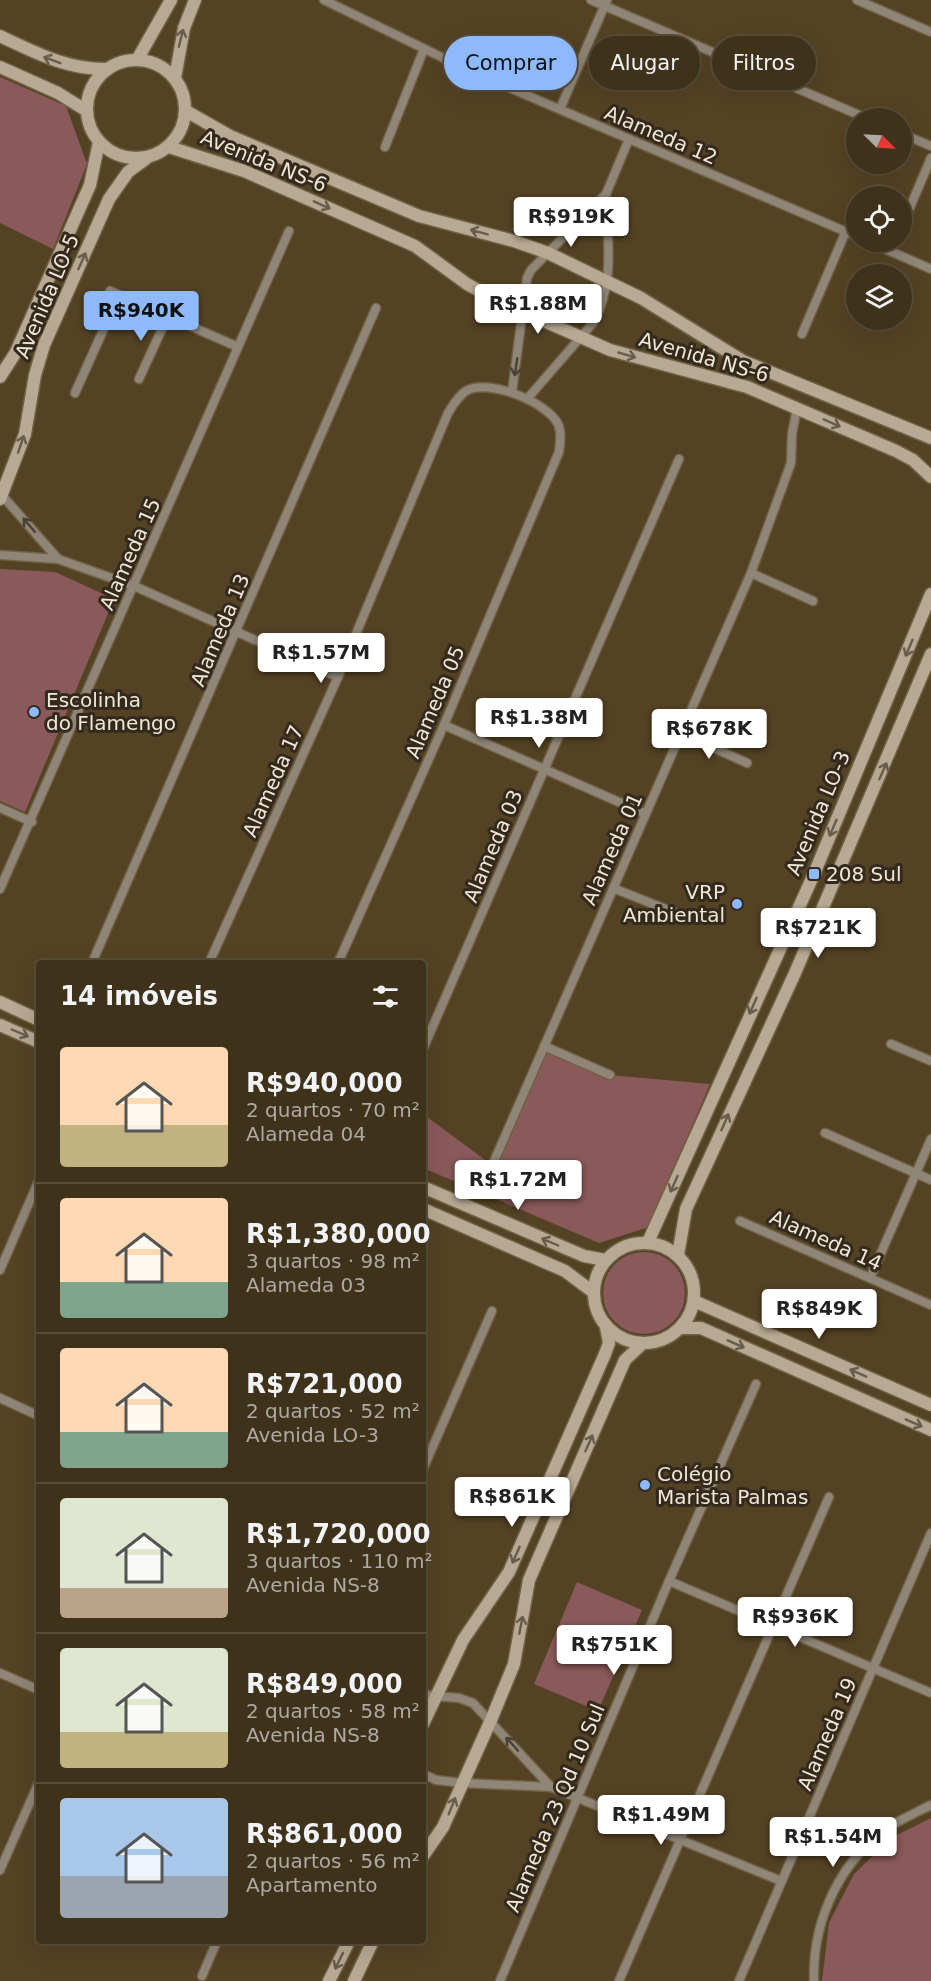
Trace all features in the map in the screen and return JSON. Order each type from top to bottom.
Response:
[{"type":"street","points":[[137,60],[171,0]]},
{"type":"street","points":[[175,78],[181,37],[195,0]]},
{"type":"street","name":"Alameda 12","points":[[324,0],[560,109],[846,231]]},
{"type":"street","points":[[591,0],[606,3],[846,109]]},
{"type":"street","points":[[857,0],[931,32]]},
{"type":"street","points":[[560,109],[606,3]]},
{"type":"street","points":[[0,36],[52,60],[88,69],[108,69]]},
{"type":"street","points":[[385,147],[424,48]]},
{"type":"street","points":[[137,60],[152,62],[164,68],[175,78],[183,93],[186,111],[178,136],[169,147],[147,158],[129,159],[112,153],[99,142],[92,133],[87,111],[89,95],[96,80],[108,69],[122,62],[137,60]]},
{"type":"street","points":[[0,67],[58,93],[87,111]]},
{"type":"street","name":"Avenida NS-6","points":[[186,111],[230,136],[419,216],[514,241],[548,253],[665,311],[742,361],[931,438]]},
{"type":"street","points":[[912,138],[931,146]]},
{"type":"street","points":[[606,194],[609,283],[600,310],[527,399],[512,392],[527,279],[531,270],[606,194],[629,139]]},
{"type":"street","name":"Avenida LO-5","points":[[0,376],[16,352],[81,207],[90,185],[99,142]]},
{"type":"street","name":"Avenida NS-6","points":[[169,147],[244,171],[415,246],[467,284],[523,312],[629,356],[730,381],[797,408],[913,460],[931,477]]},
{"type":"street","name":"Avenida LO-5","points":[[1,495],[25,434],[35,375],[44,345],[109,199],[128,172],[147,158]]},
{"type":"street","points":[[912,203],[931,158]]},
{"type":"street","name":"Alameda 15","points":[[0,889],[32,822],[289,231]]},
{"type":"street","points":[[802,334],[846,231]]},
{"type":"street","points":[[893,252],[931,269]]},
{"type":"street","points":[[110,291],[238,347]]},
{"type":"street","points":[[75,393],[119,295]]},
{"type":"street","name":"Alameda 13","points":[[93,960],[238,632],[376,308]]},
{"type":"street","points":[[139,380],[168,316]]},
{"type":"street","name":"Alameda 17","points":[[211,960],[338,677],[448,413],[466,390],[482,387],[512,392]]},
{"type":"street","name":"Alameda 05","points":[[339,960],[444,725],[559,453],[560,436],[557,423],[527,399]]},
{"type":"street","name":"Alameda 01","points":[[492,1166],[751,573],[791,463],[792,434],[797,408]]},
{"type":"street","name":"Alameda 03","points":[[426,1043],[679,459]]},
{"type":"street","points":[[1,495],[58,559]]},
{"type":"street","points":[[0,555],[58,559],[134,586],[338,677]]},
{"type":"street","points":[[751,573],[813,601]]},
{"type":"street","name":"Avenida LO-3","points":[[648,1242],[814,874],[931,594]]},
{"type":"street","points":[[678,1255],[686,1209],[795,973],[931,654]]},
{"type":"street","points":[[444,725],[646,814]]},
{"type":"street","points":[[681,733],[747,763]]},
{"type":"street","points":[[0,808],[32,822]]},
{"type":"street","points":[[613,888],[683,916]]},
{"type":"street","points":[[0,1002],[36,1019]]},
{"type":"street","points":[[0,1025],[36,1041]]},
{"type":"street","points":[[891,1044],[931,1062]]},
{"type":"street","points":[[544,1046],[610,1075]]},
{"type":"street","points":[[825,1133],[931,1180]]},
{"type":"street","points":[[870,1278],[931,1139]]},
{"type":"street","points":[[0,1270],[36,1187]]},
{"type":"street","points":[[426,1188],[584,1256],[605,1260]]},
{"type":"street","points":[[426,1210],[565,1271],[593,1292]]},
{"type":"street","name":"Alameda 14","points":[[740,1221],[931,1305]]},
{"type":"street","points":[[426,1852],[443,1827],[514,1664],[529,1580],[625,1360],[642,1344],[670,1337],[681,1328],[690,1315],[694,1300],[694,1284],[688,1268],[678,1255],[664,1246],[648,1242],[632,1244],[618,1250],[605,1260],[597,1275],[593,1292],[599,1317],[606,1327],[617,1336],[642,1344]]},
{"type":"street","points":[[694,1300],[931,1405]]},
{"type":"street","points":[[426,1462],[492,1311]]},
{"type":"street","points":[[426,1717],[464,1640],[509,1572],[605,1354],[609,1343],[606,1327]]},
{"type":"street","points":[[681,1328],[701,1328],[931,1430]]},
{"type":"street","name":"Alameda 23 Qd 10 Sul","points":[[501,1981],[669,1581],[756,1384]]},
{"type":"street","points":[[0,1398],[36,1415]]},
{"type":"street","points":[[619,1981],[830,1497]]},
{"type":"street","name":"Alameda 19","points":[[739,1981],[931,1533]]},
{"type":"street","points":[[669,1581],[931,1693]]},
{"type":"street","points":[[0,1673],[36,1689]]},
{"type":"street","points":[[426,1695],[436,1694],[473,1703],[551,1787]]},
{"type":"street","points":[[426,1775],[436,1780],[462,1783],[551,1787],[781,1881]]},
{"type":"street","points":[[0,1870],[36,1789]]},
{"type":"street","points":[[814,1981],[813,1954],[826,1904],[853,1860],[892,1825],[931,1805]]},
{"type":"street","points":[[202,1976],[216,1944]]},
{"type":"street","points":[[329,1981],[347,1944]]},
{"type":"street","points":[[354,1981],[372,1944]]},
{"type":"shaded area","points":[[0,77],[66,106],[87,164],[53,249],[0,223]]},
{"type":"shaded area","name":"Escolinha do Flamengo","points":[[0,569],[55,572],[114,599],[25,812],[0,801]]},
{"type":"shaded area","points":[[544,1046],[610,1075],[710,1084],[649,1227],[599,1243],[426,1169],[426,1116],[492,1165]]},
{"type":"shaded area","points":[[644,1252],[660,1255],[673,1264],[682,1277],[685,1293],[682,1309],[673,1322],[660,1331],[644,1334],[628,1331],[615,1322],[606,1309],[603,1293],[606,1277],[615,1264],[628,1255]]},
{"type":"shaded area","points":[[577,1582],[642,1610],[598,1711],[534,1684]]},
{"type":"shaded area","points":[[931,1818],[931,1981],[822,1981],[829,1923],[854,1874],[893,1837]]},
{"type":"place","name":"Escolinha do Flamengo","points":[[34,712]]},
{"type":"place","name":"208 Sul","points":[[814,874]]},
{"type":"place","name":"VRP Ambiental","points":[[737,904]]},
{"type":"place","name":"Colégio Marista Palmas","points":[[645,1485]]}]
